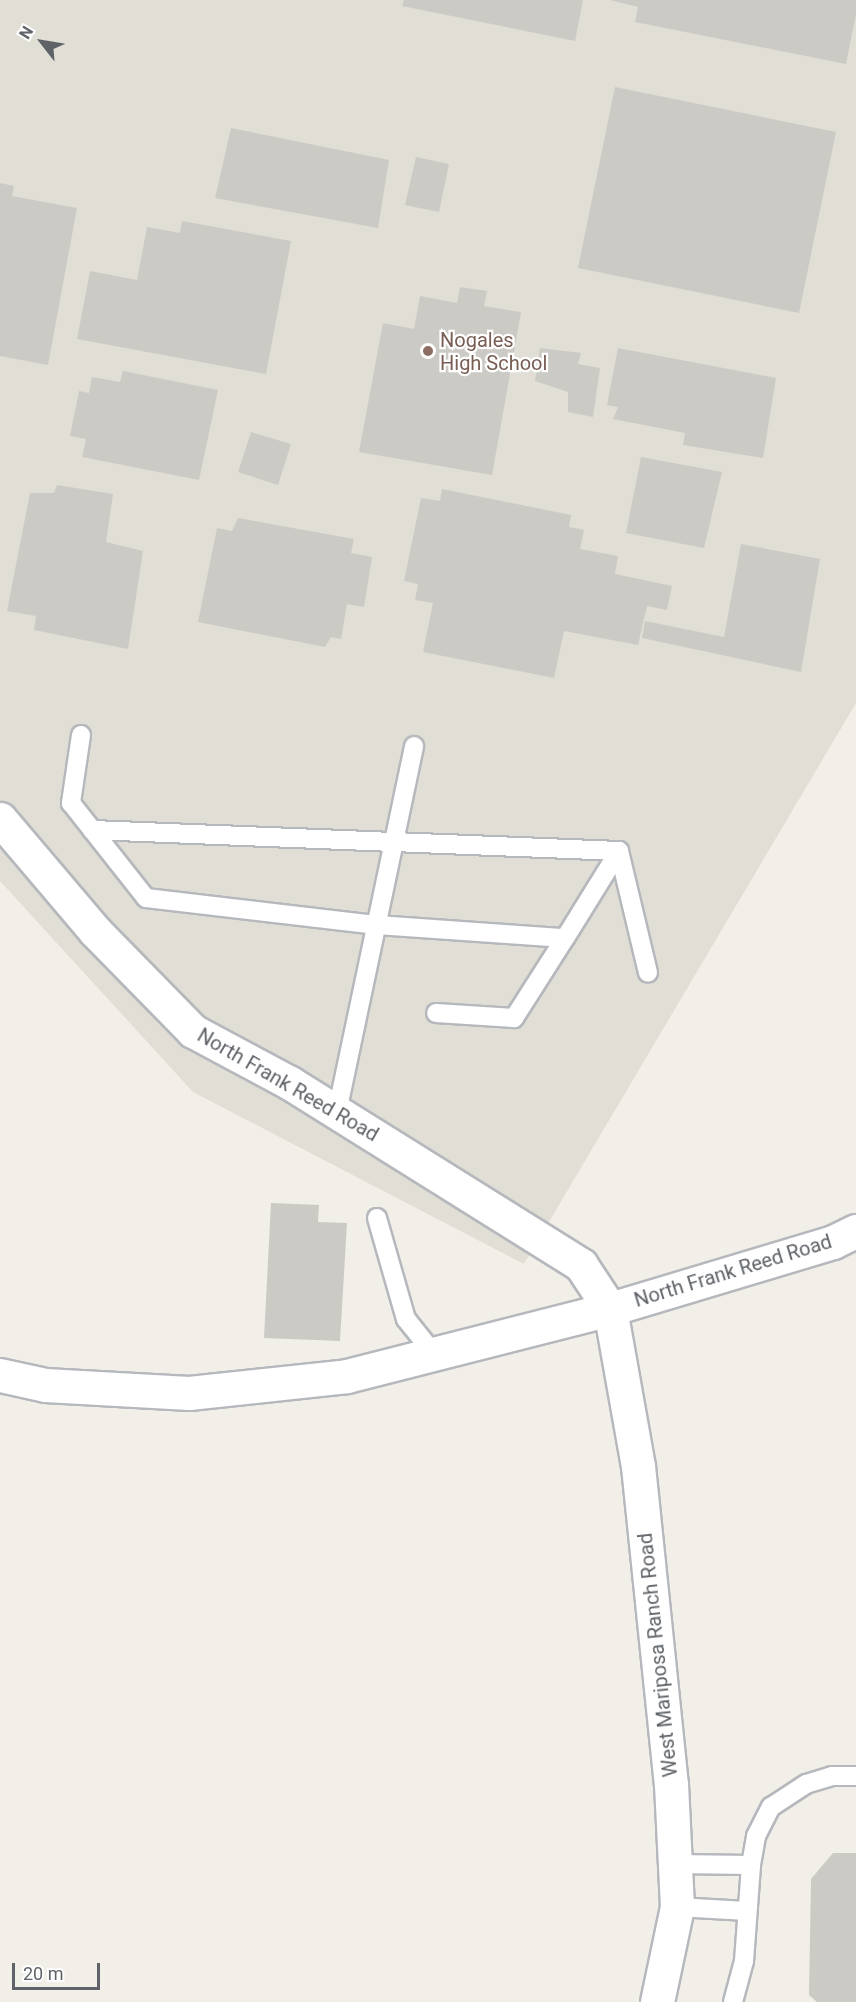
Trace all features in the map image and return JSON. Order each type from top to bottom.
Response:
[{"type":"street","name":"North Frank Reed Road","points":[[0,819],[95,931],[193,1030],[290,1083],[581,1265],[610,1309]]},
{"type":"street","name":"North Frank Reed Road","points":[[0,1375],[45,1385],[189,1393],[347,1376],[610,1309],[833,1242],[856,1232]]},
{"type":"street","name":"West Mariposa Ranch Road","points":[[610,1309],[638,1466],[671,1784],[677,1907],[657,2002]]},
{"type":"lane","points":[[81,735],[71,803],[146,898],[377,925],[565,938]]},
{"type":"lane","points":[[337,1112],[414,746]]},
{"type":"lane","points":[[92,830],[619,851]]},
{"type":"lane","points":[[436,1013],[514,1018],[619,851]]},
{"type":"lane","points":[[619,851],[648,973]]},
{"type":"lane","points":[[377,1218],[406,1319],[434,1354]]},
{"type":"lane","points":[[733,2002],[744,1961],[751,1864],[756,1836],[771,1808],[806,1784],[832,1776],[856,1776]]},
{"type":"lane","points":[[675,1864],[751,1864]]},
{"type":"lane","points":[[677,1907],[747,1911]]},
{"type":"shaded area","name":"Nogales High School","points":[[0,0],[856,0],[856,703],[524,1264],[193,1092],[0,881]]},
{"type":"building","points":[[404,0],[583,0],[575,41],[402,6]]},
{"type":"building","points":[[610,0],[856,0],[856,14],[846,64],[635,22],[638,7]]},
{"type":"building","points":[[615,87],[836,132],[799,313],[578,268]]},
{"type":"building","points":[[231,128],[389,160],[378,228],[215,198]]},
{"type":"building","points":[[416,157],[449,164],[439,212],[405,205]]},
{"type":"building","points":[[0,183],[14,186],[12,196],[77,208],[48,365],[0,356]]},
{"type":"building","points":[[182,221],[291,241],[266,374],[77,339],[90,271],[137,280],[147,227],[180,233]]},
{"type":"building","points":[[460,287],[487,291],[484,306],[521,312],[492,475],[359,452],[383,323],[414,329],[420,296],[457,303]]},
{"type":"building","points":[[540,348],[581,353],[578,364],[600,368],[593,417],[568,412],[568,392],[535,381]]},
{"type":"building","points":[[618,348],[776,378],[763,458],[683,445],[685,433],[613,419],[618,407],[607,405]]},
{"type":"building","points":[[123,371],[218,390],[199,480],[82,457],[86,439],[70,436],[79,391],[89,393],[92,377],[120,382]]},
{"type":"building","points":[[251,432],[291,444],[278,485],[238,472]]},
{"type":"building","points":[[641,457],[722,472],[704,548],[626,533]]},
{"type":"building","points":[[57,485],[113,494],[106,542],[143,551],[128,649],[34,630],[36,616],[7,611],[30,493],[54,493]]},
{"type":"building","points":[[442,489],[571,515],[569,527],[584,530],[580,549],[618,556],[615,574],[672,586],[667,610],[647,606],[638,645],[564,631],[554,678],[423,652],[433,603],[415,600],[418,584],[404,581],[421,498],[440,501]]},
{"type":"building","points":[[238,518],[354,539],[351,553],[372,557],[364,607],[347,604],[341,639],[331,637],[325,647],[198,622],[217,528],[232,531]]},
{"type":"building","points":[[741,544],[820,559],[801,672],[642,638],[645,621],[724,637]]},
{"type":"building","points":[[271,1203],[319,1205],[318,1222],[347,1223],[340,1341],[264,1338]]},
{"type":"building","points":[[833,1853],[856,1853],[856,2002],[817,2002],[809,1995],[811,1879]]},
{"type":"place","name":"Nogales High School","points":[[428,351]]}]
